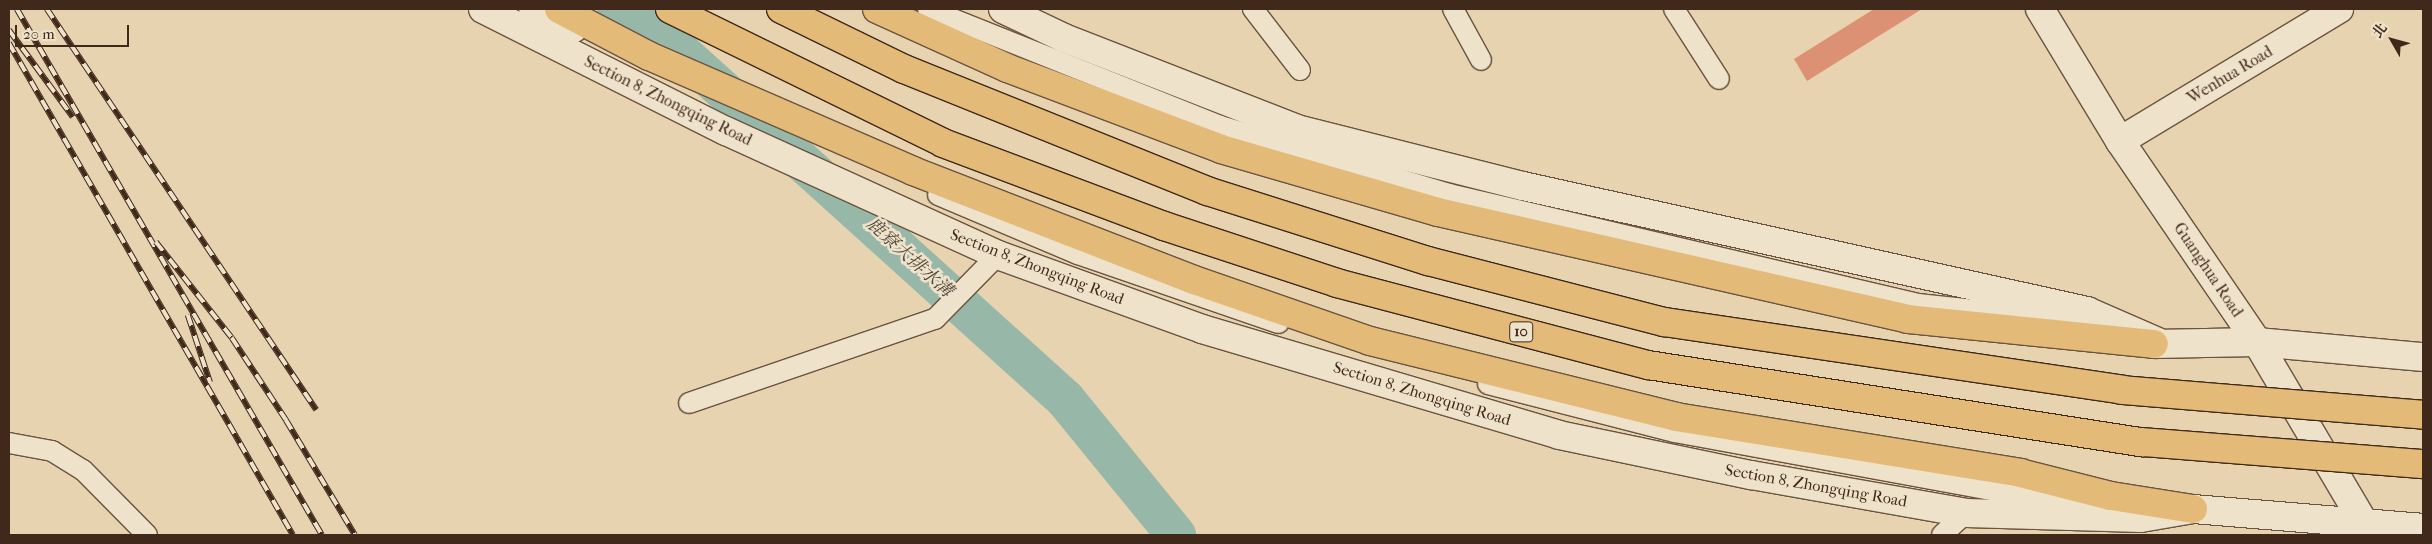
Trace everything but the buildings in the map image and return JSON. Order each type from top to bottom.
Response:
[{"type":"main road","points":[[559,9],[649,56],[912,170],[1194,280],[1370,341],[1676,417],[2020,472],[2111,496],[2192,509]]},
{"type":"main road","name":"10","points":[[670,9],[943,143],[1164,226],[1337,283],[1648,365],[2142,442],[2423,464]]},
{"type":"main road","points":[[781,9],[904,69],[1207,191],[1428,261],[1664,322],[2122,390],[2423,416]]},
{"type":"main road","points":[[877,9],[1006,68],[1221,149],[1438,212],[1908,319],[2120,342],[2158,343]]},
{"type":"street","name":"Section 8, Zhongqing Road","points":[[483,9],[726,131],[998,255],[1202,329],[1559,435],[1751,475],[1966,513],[2141,518],[2192,509],[2365,532],[2423,528]]},
{"type":"street","points":[[1003,9],[1064,38],[1298,129],[1523,186],[2088,311],[2158,343],[2257,342],[2423,357]]},
{"type":"street","name":"Guanghua Road","points":[[2040,9],[2120,141],[2257,342],[2365,532]]},
{"type":"street","name":"Wenhua Road","points":[[2120,141],[2339,9]]},
{"type":"lane","points":[[529,9],[649,69],[1078,254],[1193,296],[1369,352],[1675,432],[2141,518]]},
{"type":"lane","points":[[928,9],[1220,126],[1449,194],[1918,304],[2068,320],[2120,342]]},
{"type":"lane","points":[[1253,9],[1300,70]]},
{"type":"lane","points":[[1453,9],[1481,60]]},
{"type":"lane","points":[[1674,9],[1718,79]]},
{"type":"lane","points":[[689,403],[935,320],[998,255]]},
{"type":"lane","points":[[9,442],[52,451],[83,470],[146,535]]},
{"type":"lane","points":[[1942,535],[1966,513]]},
{"type":"waterway","name":"鹿寮大排水溝","points":[[617,9],[652,26],[1065,399],[1176,535]]},
{"type":"railway","points":[[17,9],[322,535]]},
{"type":"railway","points":[[47,9],[316,410]]},
{"type":"railway","points":[[9,30],[73,117]]},
{"type":"railway","points":[[9,43],[293,535]]},
{"type":"railway","points":[[156,242],[232,338],[286,420],[355,535]]},
{"type":"railway","points":[[188,315],[210,382]]}]
